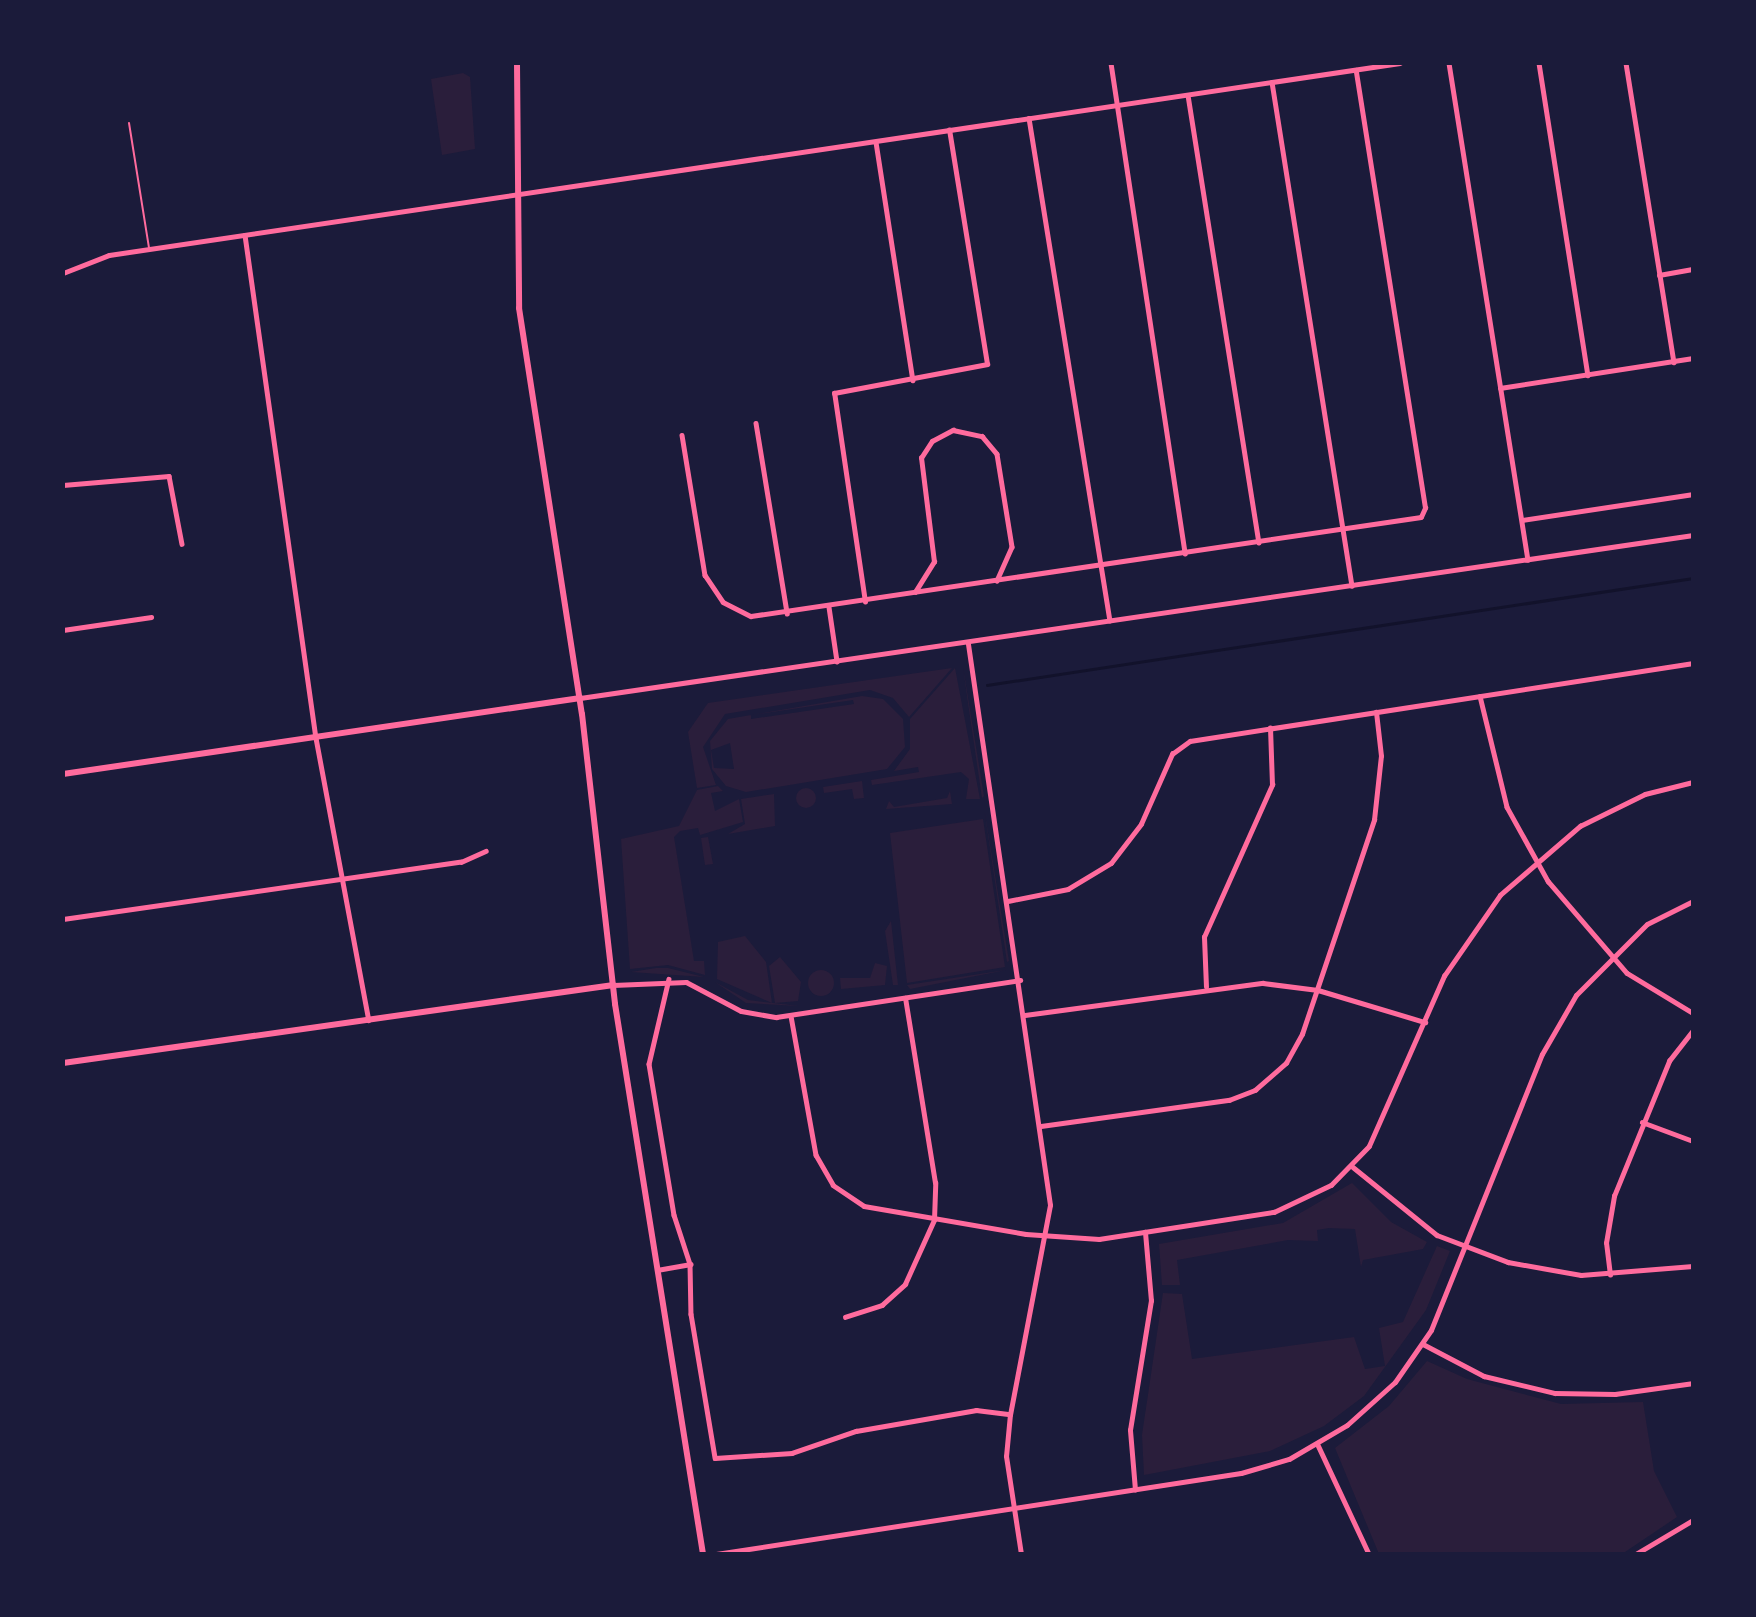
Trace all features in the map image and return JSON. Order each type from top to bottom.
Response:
[{"type":"main road","points":[[517,63],[519,308],[580,698],[613,985],[703,1554]]},
{"type":"main road","points":[[63,774],[580,698]]},
{"type":"main road","points":[[63,1063],[613,985]]},
{"type":"street","points":[[1111,63],[1185,554]]},
{"type":"street","points":[[63,273],[92,258],[149,249],[1396,63]]},
{"type":"street","points":[[1449,63],[1528,560]]},
{"type":"street","points":[[1539,63],[1588,375]]},
{"type":"street","points":[[1626,63],[1674,362]]},
{"type":"street","points":[[682,435],[703,566],[723,603],[751,616],[865,602],[1185,554],[1424,515],[1356,70]]},
{"type":"street","points":[[1272,82],[1352,586]]},
{"type":"street","points":[[1188,95],[1259,542]]},
{"type":"street","points":[[1029,118],[1110,622]]},
{"type":"street","points":[[865,602],[834,393],[986,366],[949,130]]},
{"type":"street","points":[[876,142],[913,380]]},
{"type":"street","points":[[245,235],[316,738],[369,1020]]},
{"type":"street","points":[[1660,275],[1693,269]]},
{"type":"street","points":[[1500,388],[1693,358]]},
{"type":"street","points":[[756,423],[787,613]]},
{"type":"street","points":[[911,594],[928,580],[934,562],[922,458],[932,441],[953,430],[982,436],[997,454],[1012,547],[997,581]]},
{"type":"street","points":[[63,485],[169,477],[182,544]]},
{"type":"street","points":[[1522,520],[1693,494]]},
{"type":"street","points":[[580,698],[968,644],[1693,535]]},
{"type":"street","points":[[829,607],[837,662]]},
{"type":"street","points":[[63,630],[151,617]]},
{"type":"street","points":[[968,644],[1020,980],[1050,1205],[1010,1414],[1006,1456],[1021,1554]]},
{"type":"street","points":[[1008,901],[1068,889],[1111,863],[1137,831],[1181,746],[1270,728],[1693,663]]},
{"type":"street","points":[[1480,696],[1496,775],[1535,862],[1611,955],[1650,990],[1693,1013]]},
{"type":"street","points":[[1041,1126],[1229,1100],[1255,1090],[1293,1051],[1318,990],[1374,820],[1381,756],[1376,712]]},
{"type":"street","points":[[1206,987],[1204,937],[1272,785],[1270,728]]},
{"type":"street","points":[[791,1016],[810,1132],[822,1171],[849,1200],[934,1220],[1046,1236],[1145,1232],[1274,1212],[1318,1193],[1353,1167],[1383,1123],[1425,1021],[1457,953],[1500,895],[1535,862],[1603,813],[1693,782]]},
{"type":"street","points":[[63,919],[461,862],[486,851]]},
{"type":"street","points":[[716,1554],[1257,1469],[1318,1445],[1373,1403],[1423,1344],[1467,1246],[1542,1054],[1577,995],[1611,955],[1647,924],[1693,901]]},
{"type":"street","points":[[613,985],[669,979],[696,985],[741,1011],[791,1016],[1020,980]]},
{"type":"street","points":[[669,979],[649,1064],[674,1215],[690,1264],[691,1314],[712,1454],[719,1461],[792,1453],[856,1431],[976,1410],[1010,1414]]},
{"type":"street","points":[[1025,1015],[1206,987],[1263,983],[1318,990],[1425,1021]]},
{"type":"street","points":[[845,1317],[882,1305],[905,1284],[934,1220],[935,1183],[905,998]]},
{"type":"street","points":[[1610,1275],[1609,1211],[1642,1122],[1669,1061],[1693,1030]]},
{"type":"street","points":[[1642,1122],[1693,1141]]},
{"type":"street","points":[[1353,1167],[1393,1205],[1467,1246],[1507,1262],[1610,1275],[1693,1266]]},
{"type":"street","points":[[1135,1490],[1130,1430],[1151,1301],[1145,1232]]},
{"type":"street","points":[[657,1270],[690,1264]]},
{"type":"street","points":[[1423,1344],[1484,1376],[1555,1394],[1615,1394],[1693,1382]]},
{"type":"street","points":[[1318,1445],[1369,1554]]},
{"type":"street","points":[[1636,1554],[1693,1520]]},
{"type":"lane","points":[[129,123],[149,249]]},
{"type":"shaded area","points":[[463,73],[470,77],[475,149],[442,155],[431,79]]},
{"type":"shaded area","points":[[963,667],[984,796],[982,798],[968,703]]},
{"type":"shaded area","points":[[952,668],[909,717],[893,698],[870,690],[725,714],[703,747],[716,785],[697,788],[688,732],[708,703]]},
{"type":"shaded area","points":[[955,668],[980,799],[966,799],[969,779],[961,772],[872,785],[871,780],[919,772],[918,767],[894,771],[910,749],[910,719]]},
{"type":"shaded area","points":[[862,696],[883,699],[903,719],[905,747],[887,769],[746,792],[726,786],[712,769],[710,741],[728,719],[751,715],[751,719],[854,704],[853,700],[753,715]],"holes":[[[730,743],[734,769],[714,768],[711,750]]]},
{"type":"shaded area","points":[[862,781],[864,798],[854,799],[852,789],[824,793],[823,787]]},
{"type":"shaded area","points":[[718,786],[723,791],[711,793],[715,811],[739,799],[743,822],[700,835],[698,828],[680,831],[674,837],[694,961],[704,961],[705,975],[668,965],[630,969],[621,839],[679,826],[697,790]]},
{"type":"shaded area","points":[[806,788],[813,791],[816,798],[813,805],[806,808],[799,805],[796,798],[799,791]]},
{"type":"shaded area","points":[[950,791],[952,804],[886,809],[889,801],[894,807],[947,798]]},
{"type":"shaded area","points":[[774,794],[775,826],[728,834],[745,824],[741,799]]},
{"type":"shaded area","points":[[984,808],[1009,961],[1007,962]]},
{"type":"shaded area","points":[[983,819],[1005,967],[907,983],[890,833]]},
{"type":"shaded area","points":[[708,837],[713,864],[705,865],[701,838]]},
{"type":"shaded area","points":[[891,921],[898,985],[893,985],[885,931]]},
{"type":"shaded area","points":[[745,936],[766,962],[772,1003],[717,979],[718,942]]},
{"type":"shaded area","points":[[780,957],[801,982],[798,1001],[775,1003],[769,966]]},
{"type":"shaded area","points":[[875,963],[887,966],[885,985],[841,989],[840,978],[870,978]]},
{"type":"shaded area","points":[[656,968],[668,968],[704,977],[631,972]]},
{"type":"shaded area","points":[[821,970],[830,974],[834,983],[830,992],[821,996],[812,992],[808,983],[812,974]]},
{"type":"shaded area","points":[[1006,970],[910,989],[907,985]]},
{"type":"shaded area","points":[[715,982],[748,1000],[799,1006],[746,1003]]},
{"type":"shaded area","points":[[1352,1183],[1391,1222],[1427,1242],[1423,1249],[1363,1260],[1361,1267],[1355,1229],[1329,1228],[1317,1230],[1318,1241],[1288,1240],[1177,1260],[1180,1285],[1162,1285],[1159,1244],[1283,1223]]},
{"type":"shaded area","points":[[1437,1246],[1450,1251],[1426,1310],[1364,1396],[1324,1426],[1270,1451],[1144,1475],[1142,1435],[1163,1293],[1182,1294],[1192,1359],[1354,1337],[1365,1369],[1385,1366],[1379,1328],[1403,1322]]},
{"type":"shaded area","points":[[1427,1361],[1467,1379],[1561,1404],[1643,1402],[1654,1471],[1677,1517],[1622,1554],[1379,1554],[1335,1448],[1389,1406]]},
{"type":"waterway","points":[[987,685],[1693,578]]}]
